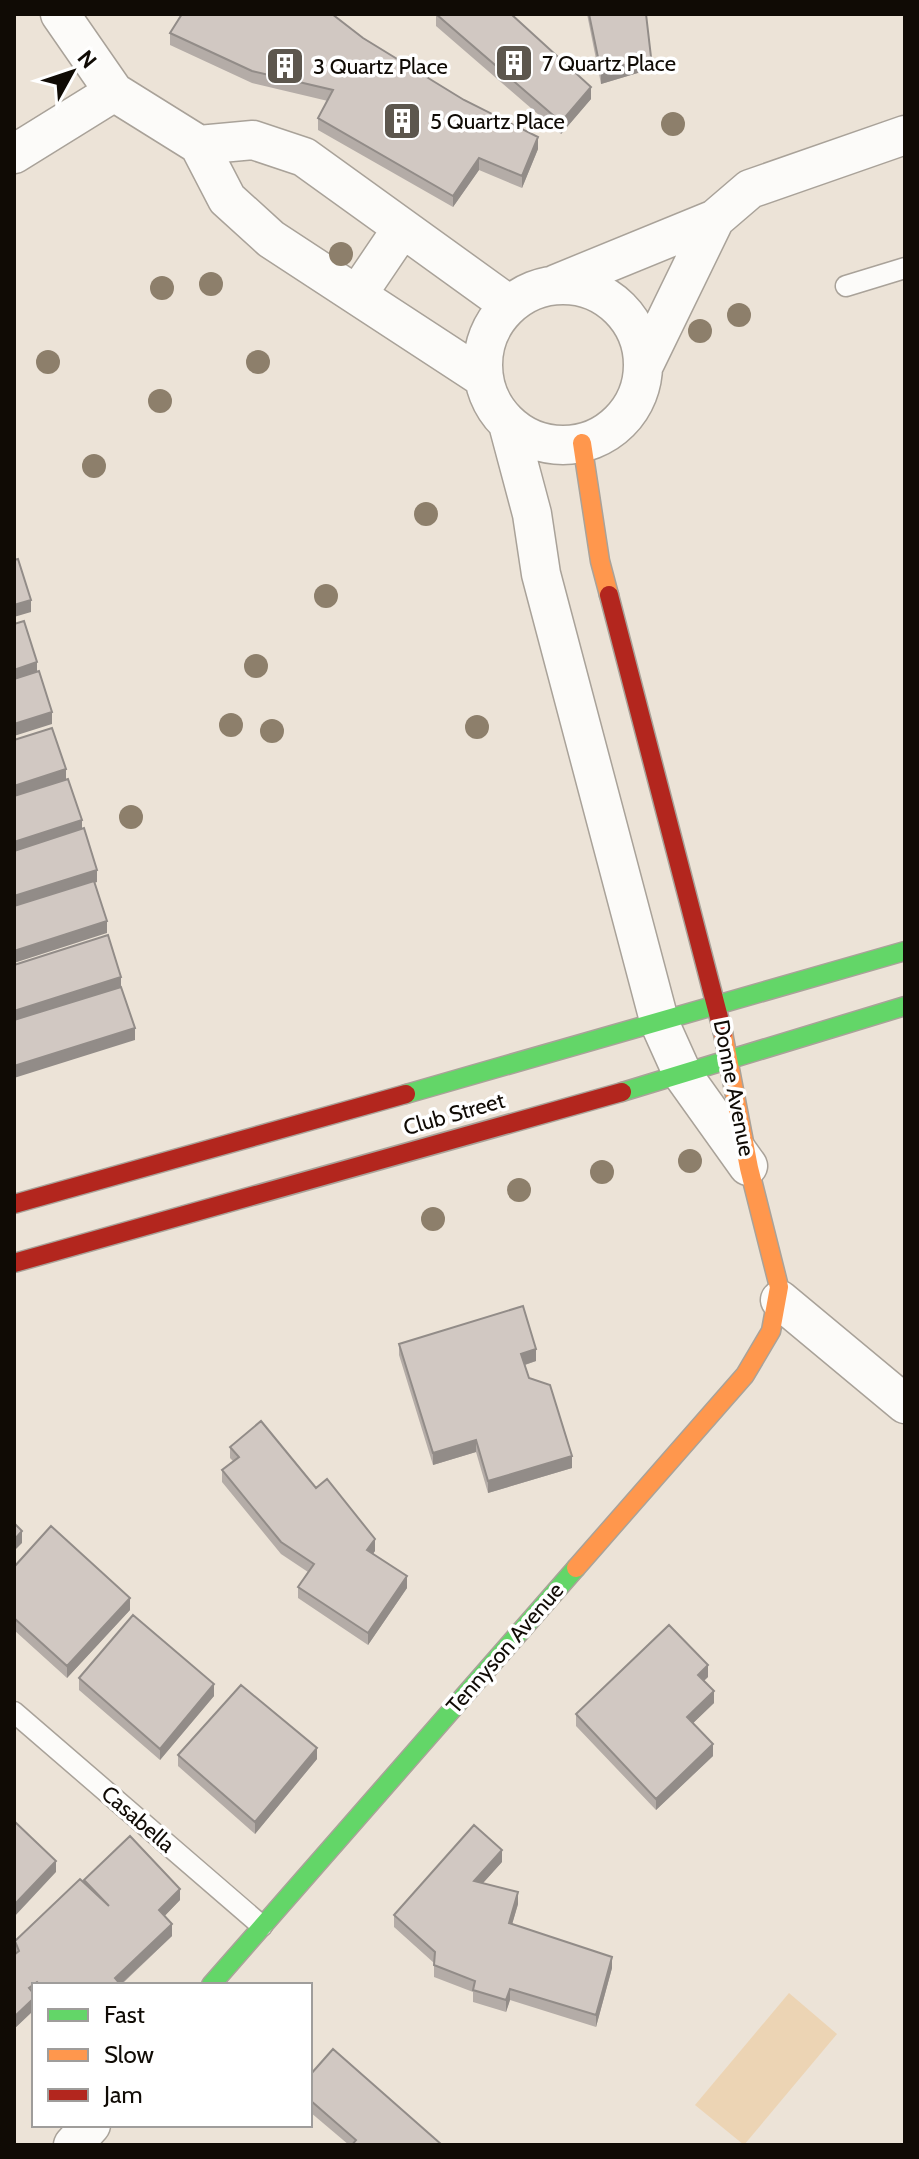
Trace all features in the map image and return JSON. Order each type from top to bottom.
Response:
[{"type":"main road","name":"Donne Avenue","points":[[582,443],[600,561],[718,1007],[749,1168],[780,1300]]},
{"type":"main road","name":"Club Street","points":[[14,1204],[660,1024],[905,951]]},
{"type":"main road","name":"Club Street","points":[[14,1263],[683,1075],[905,1006]]},
{"type":"main road","name":"Tennyson Avenue","points":[[213,1983],[745,1375],[771,1331],[780,1300]]},
{"type":"street","points":[[60,14],[114,92],[199,145],[227,199],[271,239],[482,377]]},
{"type":"street","points":[[14,154],[114,92]]},
{"type":"street","points":[[715,219],[644,365],[640,391],[626,415],[607,433],[582,443],[556,445],[530,439],[508,424],[492,403],[482,377],[483,350],[492,325],[508,304],[530,290],[556,284],[715,219],[750,189],[902,137]]},
{"type":"street","points":[[199,145],[253,140],[304,157],[401,230],[508,304]]},
{"type":"street","points":[[357,295],[401,230]]},
{"type":"street","points":[[556,284],[583,286],[607,297],[627,315],[640,339],[644,365]]},
{"type":"street","name":"Donne Avenue","points":[[508,424],[532,514],[541,574],[660,1024],[683,1075],[749,1168]]},
{"type":"street","points":[[780,1300],[905,1404]]},
{"type":"street","points":[[73,2145],[89,2127]]},
{"type":"lane","points":[[846,286],[905,268]]},
{"type":"lane","name":"Casabella","points":[[14,1712],[262,1926]]},
{"type":"shaded area","points":[[789,1993],[837,2034],[744,2145],[695,2105]]},
{"type":"building","points":[[182,14],[332,14],[363,38],[464,100],[538,137],[522,176],[479,158],[453,196],[318,118],[333,90],[252,71],[170,33]]},
{"type":"building","name":"7 Quartz Place","points":[[436,14],[511,14],[591,87],[561,122]]},
{"type":"building","points":[[589,14],[646,14],[651,57],[601,72]]},
{"type":"building","points":[[18,559],[31,600],[14,605],[14,560]]},
{"type":"building","points":[[24,621],[37,662],[14,670],[14,624]]},
{"type":"building","points":[[39,671],[52,712],[14,724],[14,679]]},
{"type":"building","points":[[52,728],[66,769],[14,786],[14,740]]},
{"type":"building","points":[[68,779],[82,820],[14,842],[14,796]]},
{"type":"building","points":[[84,828],[97,870],[14,896],[14,851]]},
{"type":"building","points":[[94,881],[107,921],[14,951],[14,906]]},
{"type":"building","points":[[108,935],[121,977],[14,1011],[14,965]]},
{"type":"building","points":[[121,987],[135,1028],[14,1066],[14,1020]]},
{"type":"building","points":[[523,1306],[536,1349],[521,1354],[529,1378],[550,1385],[572,1456],[488,1481],[476,1440],[433,1453],[399,1344]]},
{"type":"building","points":[[261,1421],[316,1488],[327,1479],[375,1539],[367,1550],[407,1576],[368,1633],[298,1587],[314,1564],[281,1542],[222,1470],[239,1457],[230,1447]]},
{"type":"building","points":[[14,1523],[22,1531],[14,1540]]},
{"type":"building","points":[[51,1526],[130,1598],[67,1666],[14,1618],[14,1567]]},
{"type":"building","points":[[133,1615],[214,1684],[160,1749],[79,1678]]},
{"type":"building","points":[[669,1625],[708,1665],[698,1675],[714,1691],[687,1717],[713,1744],[656,1799],[576,1714]]},
{"type":"building","points":[[241,1685],[317,1748],[255,1822],[178,1755]]},
{"type":"building","points":[[14,1821],[56,1861],[14,1905]]},
{"type":"building","points":[[474,1825],[502,1850],[474,1881],[518,1892],[509,1923],[612,1957],[596,2015],[510,1989],[506,2000],[473,1990],[475,1981],[434,1965],[435,1952],[394,1915]]},
{"type":"building","points":[[130,1836],[180,1889],[159,1910],[172,1924],[115,1978],[119,1983],[32,1983],[29,1988],[32,2000],[14,2017],[14,1955],[19,1951],[15,1941],[80,1879],[109,1906],[84,1880]]},
{"type":"building","points":[[333,2049],[442,2145],[352,2145],[356,2140],[312,2102],[312,2073]]},
{"type":"traffic: fast","points":[[406,1094],[905,951]]},
{"type":"traffic: fast","points":[[622,1092],[905,1006]]},
{"type":"traffic: fast","points":[[213,1983],[576,1568]]},
{"type":"traffic: slow","points":[[582,443],[600,561],[609,595]]},
{"type":"traffic: slow","points":[[576,1568],[745,1375],[771,1331],[779,1287],[749,1168],[723,1033]]},
{"type":"traffic: jam","points":[[609,595],[723,1033]]},
{"type":"traffic: jam","points":[[14,1263],[622,1092]]},
{"type":"traffic: jam","points":[[14,1204],[406,1094]]},
{"type":"place","name":"7 Quartz Place","points":[[514,63]]},
{"type":"place","name":"3 Quartz Place","points":[[285,66]]},
{"type":"place","name":"5 Quartz Place","points":[[402,121]]}]
